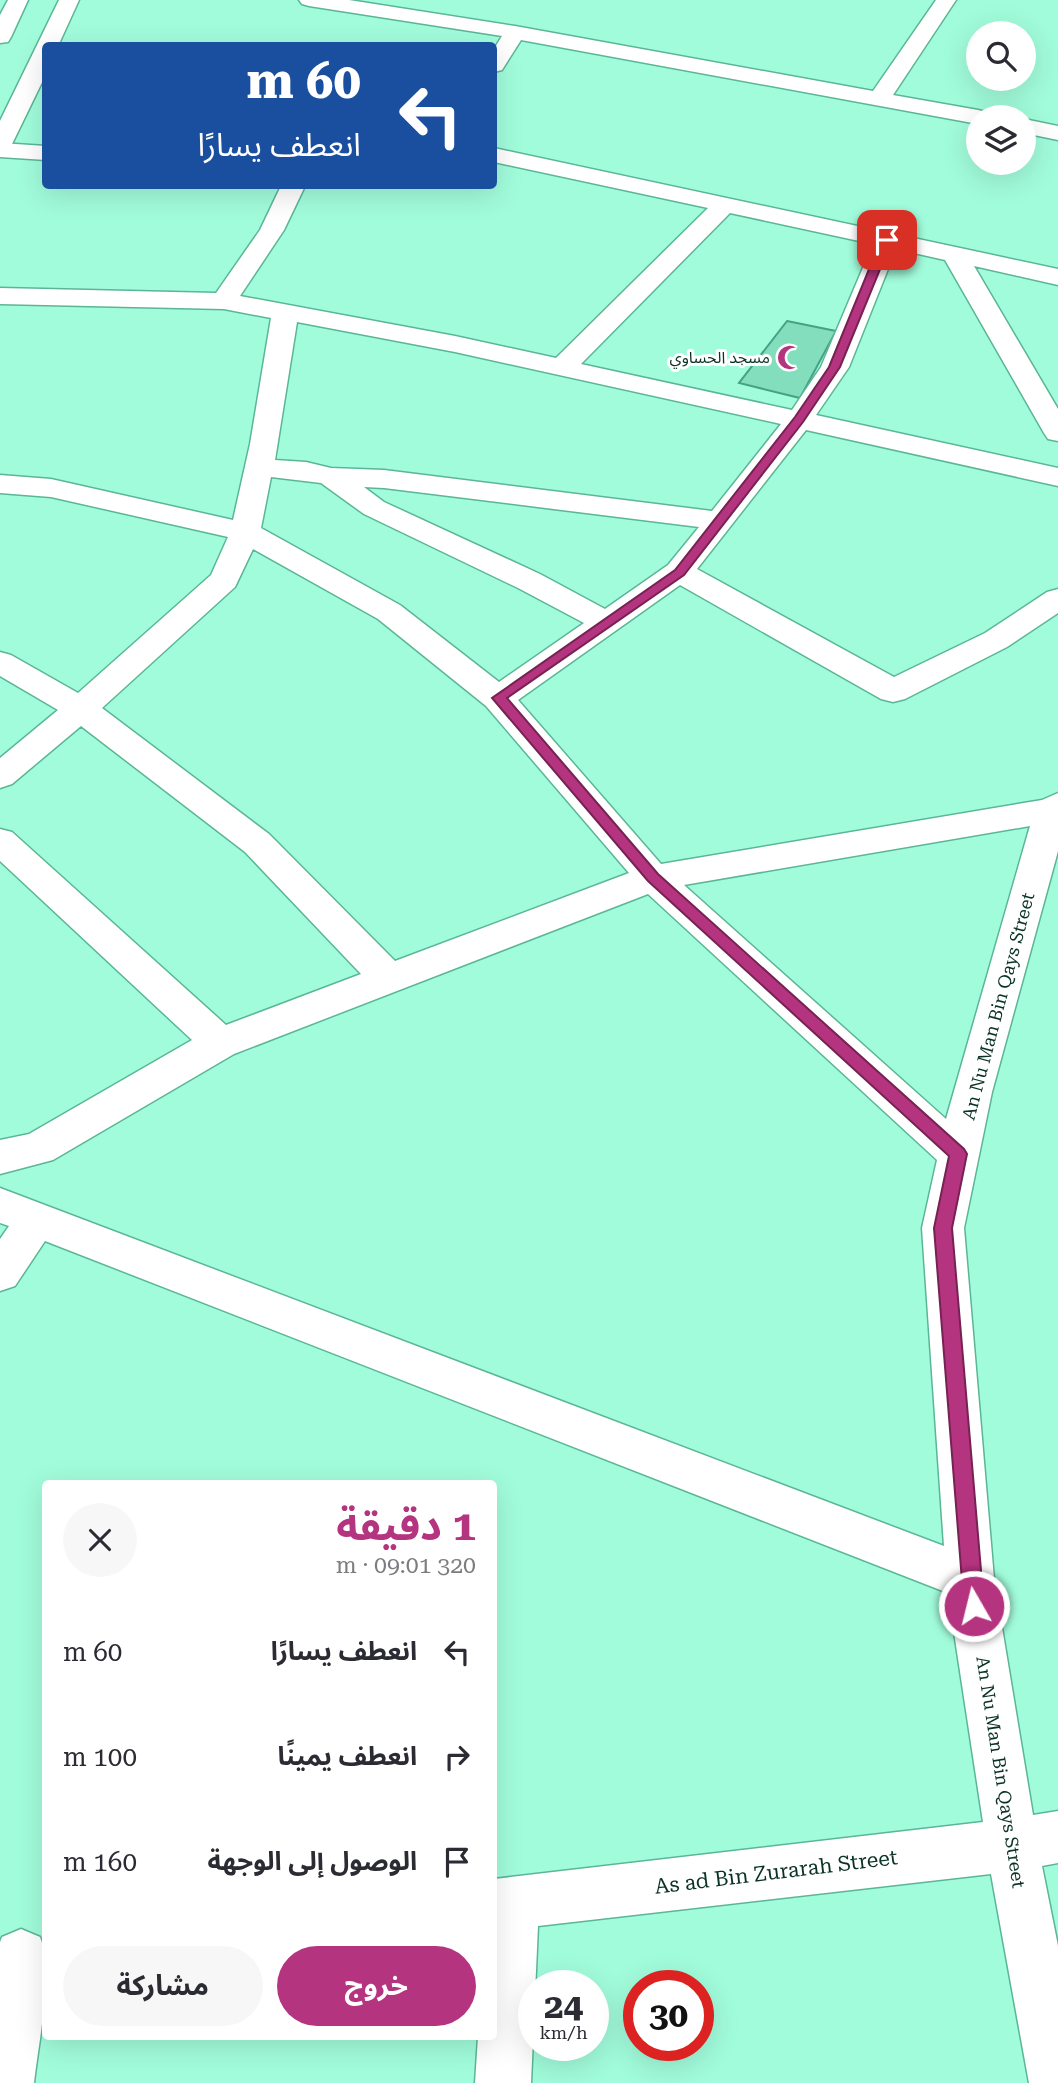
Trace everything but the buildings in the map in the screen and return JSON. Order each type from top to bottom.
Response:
[{"type":"main road","points":[[0,37],[18,0]]},
{"type":"main road","points":[[49,42],[69,0]]},
{"type":"main road","points":[[309,0],[515,32],[966,115]]},
{"type":"main road","points":[[879,98],[946,0]]},
{"type":"main road","points":[[497,60],[515,32]]},
{"type":"main road","points":[[0,144],[40,74]]},
{"type":"main road","points":[[1036,128],[1058,133]]},
{"type":"main road","points":[[0,150],[42,153]]},
{"type":"main road","points":[[497,156],[1058,277]]},
{"type":"main road","points":[[224,301],[272,230],[292,189]]},
{"type":"main road","points":[[561,368],[724,206]]},
{"type":"main road","points":[[498,698],[679,572],[799,420],[835,367],[887,240]]},
{"type":"main road","points":[[955,255],[1058,433]]},
{"type":"main road","points":[[0,296],[224,301],[455,344],[1058,477]]},
{"type":"main road","points":[[0,776],[81,709],[224,580],[244,532],[259,468],[285,312]]},
{"type":"main road","points":[[259,468],[306,471],[331,477],[384,479],[719,521]]},
{"type":"main road","points":[[331,477],[374,508],[529,581],[607,623]]},
{"type":"main road","points":[[0,484],[51,488],[244,532],[389,612],[498,698],[653,878],[958,1154]]},
{"type":"main road","points":[[679,572],[893,691],[996,640],[1058,599]]},
{"type":"main road","points":[[0,662],[81,709],[257,843],[389,979]]},
{"type":"main road","points":[[0,1157],[39,1148],[220,1043],[653,878],[1055,807]]},
{"type":"main road","name":"An Nu Man Bin Qays Street","points":[[1055,807],[1047,873],[972,1092],[943,1228],[970,1579],[1035,1841],[1057,2083]]},
{"type":"main road","points":[[0,841],[220,1043]]},
{"type":"main road","points":[[0,1273],[19,1212],[970,1579]]},
{"type":"main road","name":"As ad Bin Zurarah Street","points":[[503,1904],[1035,1841]]},
{"type":"main road","points":[[503,1904],[503,2083]]},
{"type":"main road","points":[[6,2083],[22,1956]]},
{"type":"place","name":"مسجد الحساوي","points":[[790,357]]},
{"type":"route","points":[[887,240],[835,367],[799,420],[679,572],[498,698],[653,878],[958,1154],[943,1228],[974,1606]]}]
